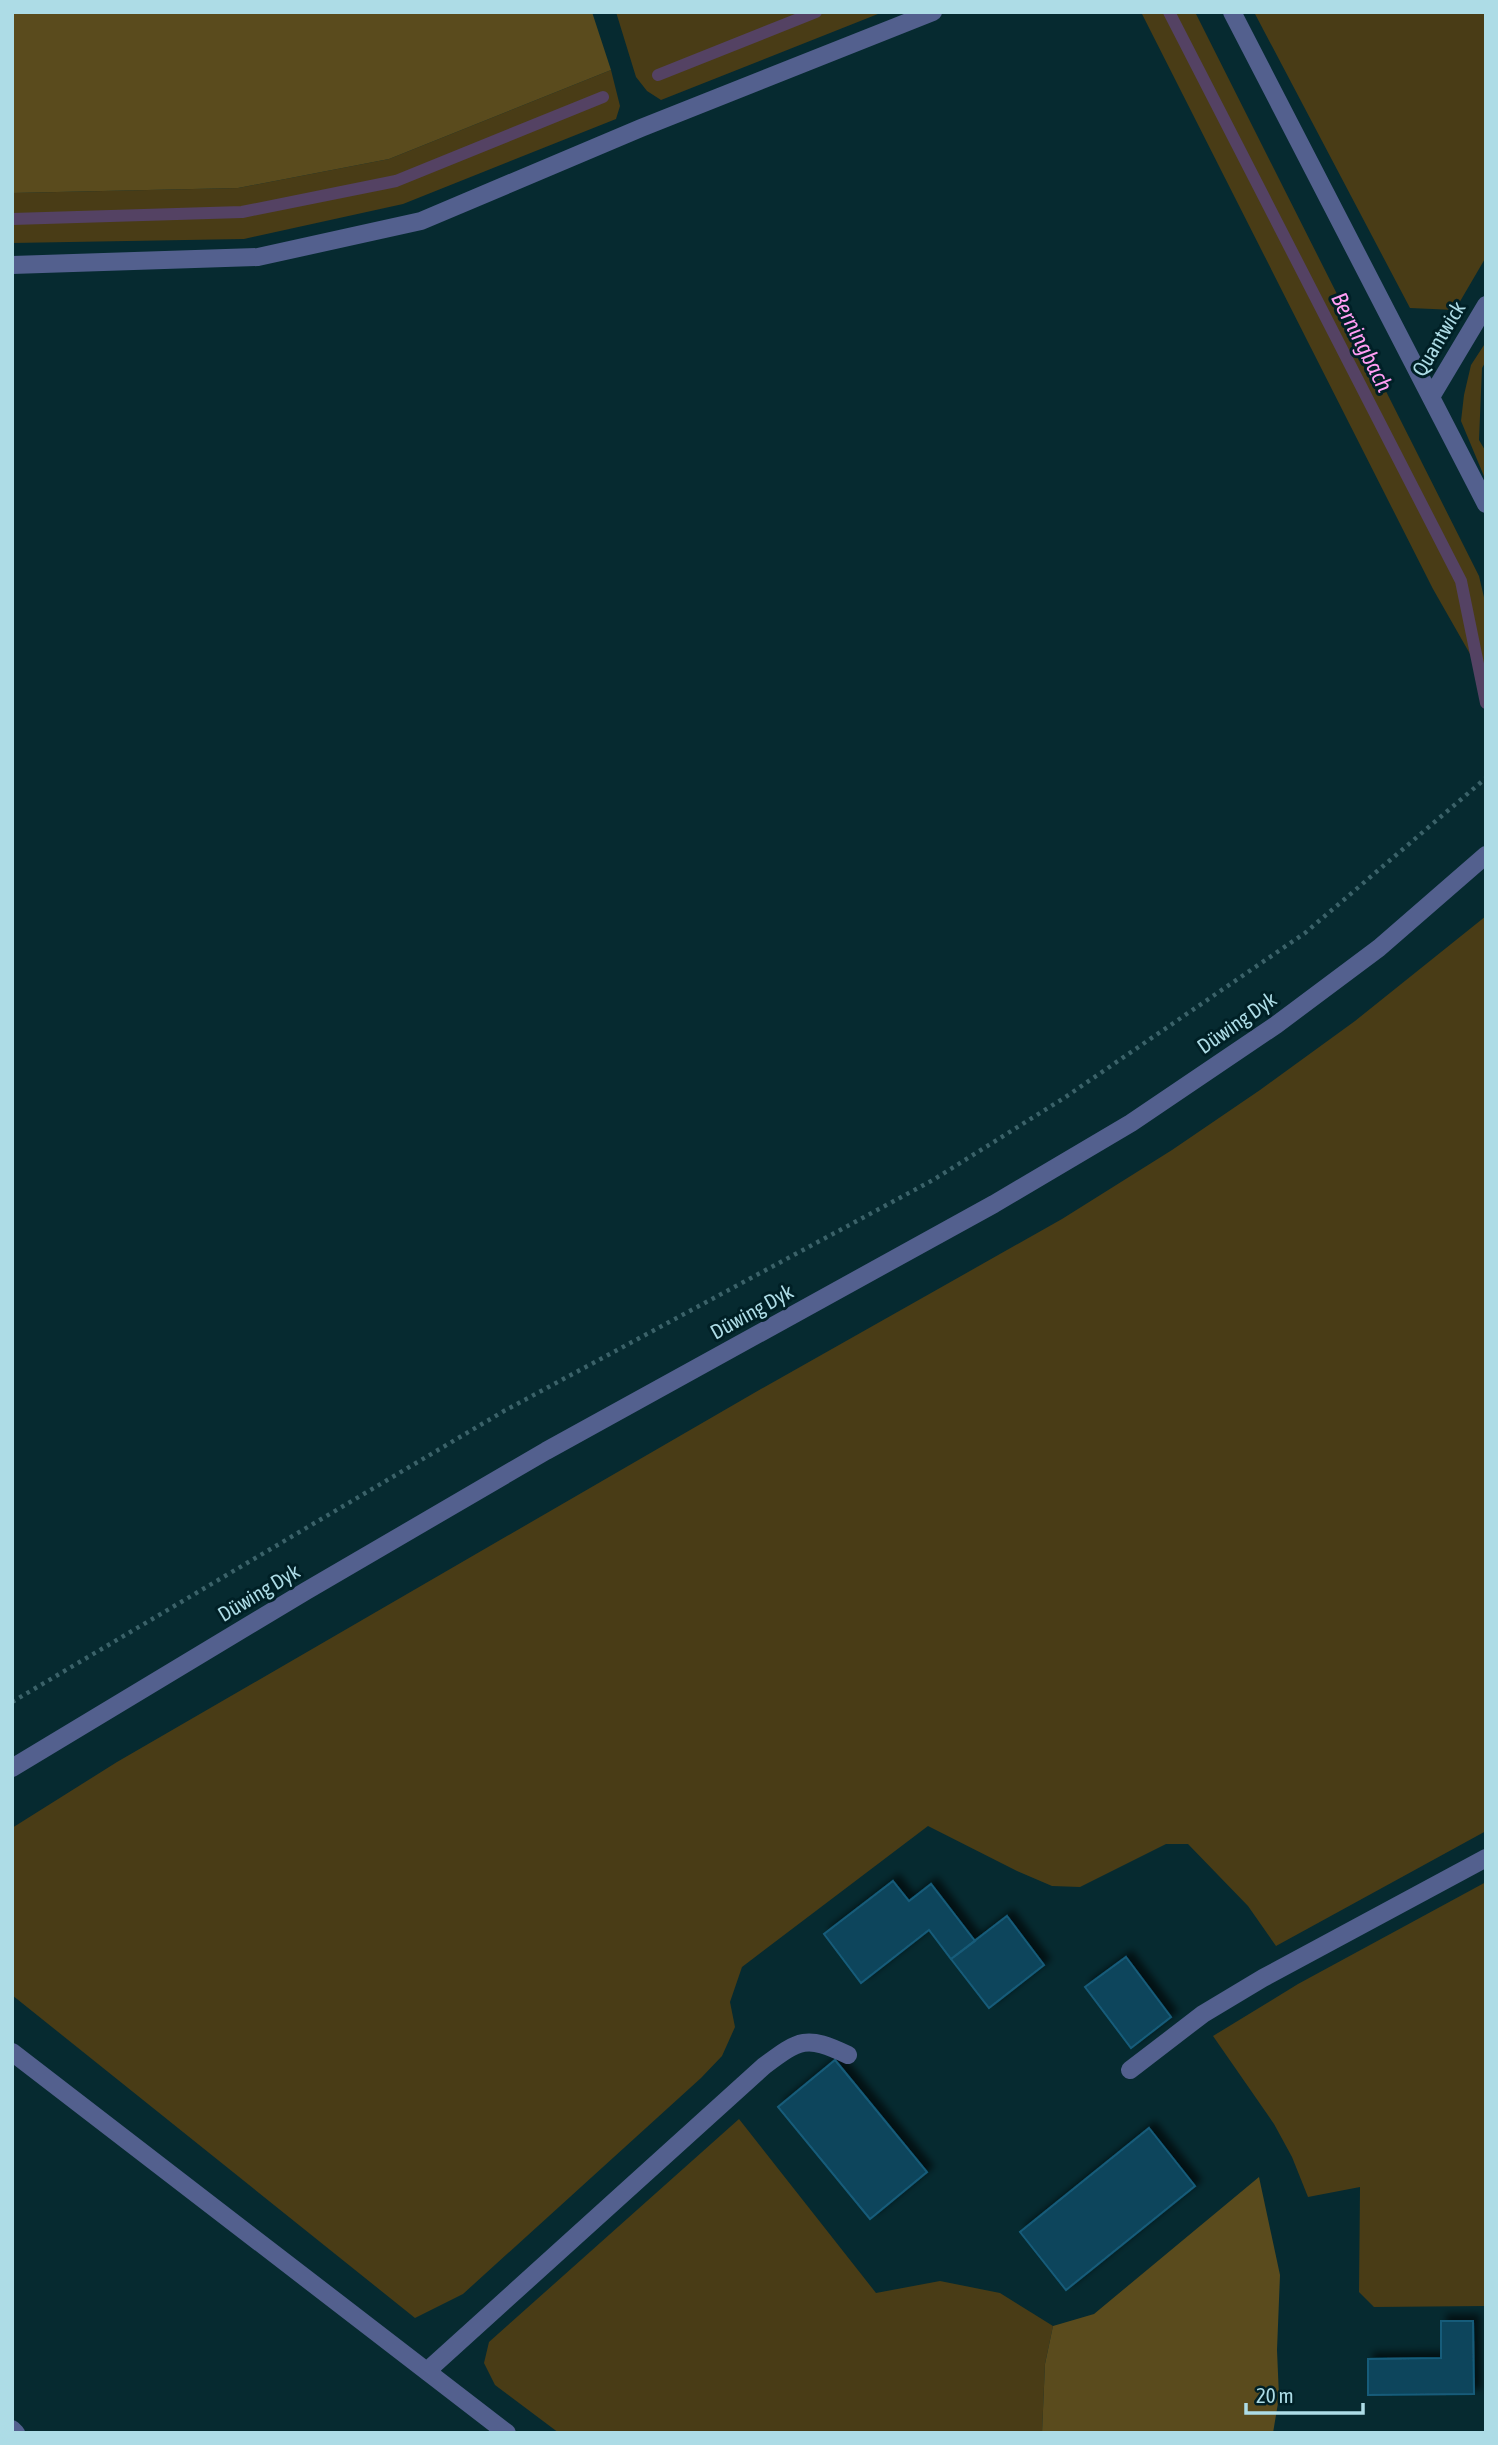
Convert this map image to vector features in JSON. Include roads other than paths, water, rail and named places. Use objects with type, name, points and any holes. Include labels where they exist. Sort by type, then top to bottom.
[{"type":"street","points":[[12,265],[258,257],[421,221],[641,128],[933,12]]},
{"type":"street","points":[[1232,12],[1486,504]]},
{"type":"street","name":"Quantwick","points":[[1431,397],[1486,305]]},
{"type":"street","name":"Düwing Dyk","points":[[12,1768],[545,1451],[983,1210],[1131,1123],[1276,1025],[1379,948],[1486,855]]},
{"type":"street","points":[[1130,2070],[1203,2014],[1263,1978],[1486,1858]]},
{"type":"street","points":[[427,2371],[783,2052],[805,2040],[825,2044],[848,2055]]},
{"type":"street","points":[[12,2052],[507,2433]]},
{"type":"street","points":[[12,2429],[16,2433]]},
{"type":"waterway","points":[[658,75],[816,12]]},
{"type":"waterway","name":"Berningbach","points":[[1169,12],[1461,581],[1486,703]]},
{"type":"waterway","points":[[12,219],[242,212],[396,181],[603,97]]}]
